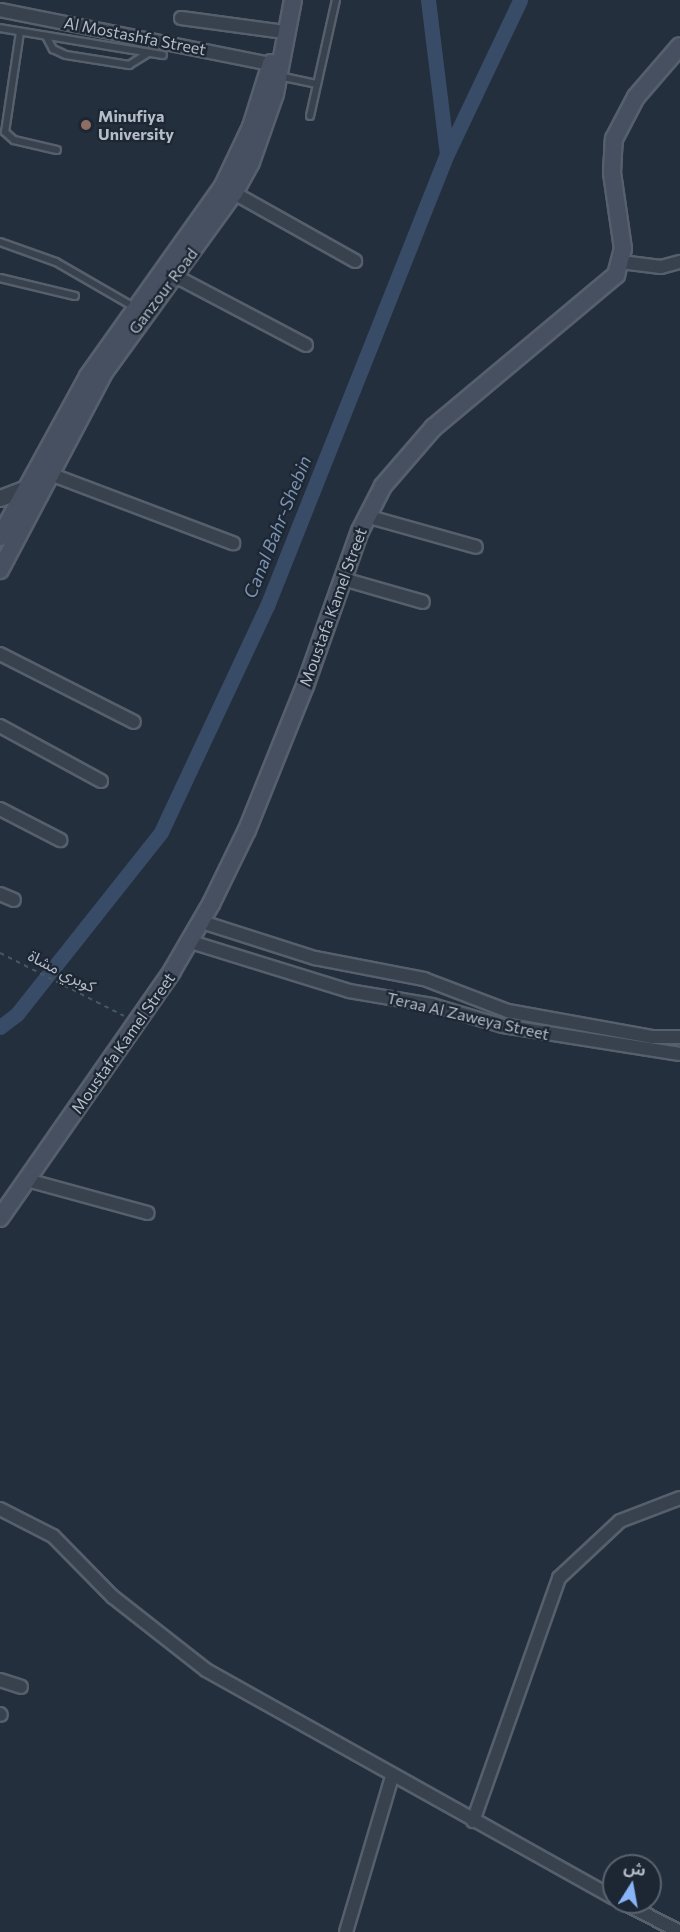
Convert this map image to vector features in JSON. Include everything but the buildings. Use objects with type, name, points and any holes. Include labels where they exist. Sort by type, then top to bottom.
[{"type":"main road","name":"Ganzour Road","points":[[2,528],[88,376],[223,186],[251,127],[274,70],[282,0]]},
{"type":"main road","name":"Ganzour Road","points":[[0,570],[105,371],[234,194],[262,137],[274,70],[293,0]]},
{"type":"main road","points":[[621,262],[612,173],[614,140],[636,97],[680,46]]},
{"type":"main road","name":"Moustafa Kamel Street","points":[[0,1218],[191,942],[202,922],[247,830],[366,516],[415,446],[608,285],[621,262]]},
{"type":"street","name":"Al Mostashfa Street","points":[[0,10],[274,70]]},
{"type":"street","points":[[181,18],[277,32]]},
{"type":"street","points":[[234,194],[355,261]]},
{"type":"street","points":[[621,262],[661,267],[680,262]]},
{"type":"street","points":[[175,276],[306,345]]},
{"type":"street","points":[[50,474],[233,543]]},
{"type":"street","points":[[0,498],[26,488]]},
{"type":"street","points":[[366,516],[476,547]]},
{"type":"street","points":[[343,579],[423,602]]},
{"type":"street","points":[[0,654],[135,722]]},
{"type":"street","points":[[0,726],[101,781]]},
{"type":"street","points":[[0,809],[60,840]]},
{"type":"street","points":[[0,894],[14,900]]},
{"type":"street","name":"Teraa Al Zaweya Street","points":[[202,922],[315,958],[424,979],[508,1011],[652,1037],[680,1037]]},
{"type":"street","name":"Teraa Al Zaweya Street","points":[[191,942],[349,991],[432,1005],[503,1026],[680,1054]]},
{"type":"street","points":[[27,1180],[148,1213]]},
{"type":"street","points":[[473,1821],[559,1578],[620,1521],[680,1498]]},
{"type":"street","points":[[0,1509],[53,1536],[113,1597],[206,1670],[392,1777],[602,1891]]},
{"type":"street","points":[[0,1680],[21,1687]]},
{"type":"street","points":[[346,1932],[392,1777]]},
{"type":"street","points":[[645,1914],[680,1932]]},
{"type":"lane","points":[[310,116],[336,0]]},
{"type":"lane","points":[[0,28],[164,55]]},
{"type":"lane","points":[[20,32],[5,132],[14,140],[57,150]]},
{"type":"lane","points":[[46,36],[53,49],[66,55],[129,65],[148,53]]},
{"type":"lane","points":[[274,70],[317,84]]},
{"type":"lane","points":[[0,242],[96,282],[135,308]]},
{"type":"lane","points":[[0,278],[75,296]]},
{"type":"path","name":"كوبري مشاة","points":[[0,953],[113,1011]]},
{"type":"waterway","points":[[428,0],[447,154]]},
{"type":"waterway","name":"Canal Bahr-Shebin","points":[[0,1027],[17,1014],[161,832],[267,606],[447,154],[520,0]]},
{"type":"place","name":"Minufiya University","points":[[86,125]]}]
